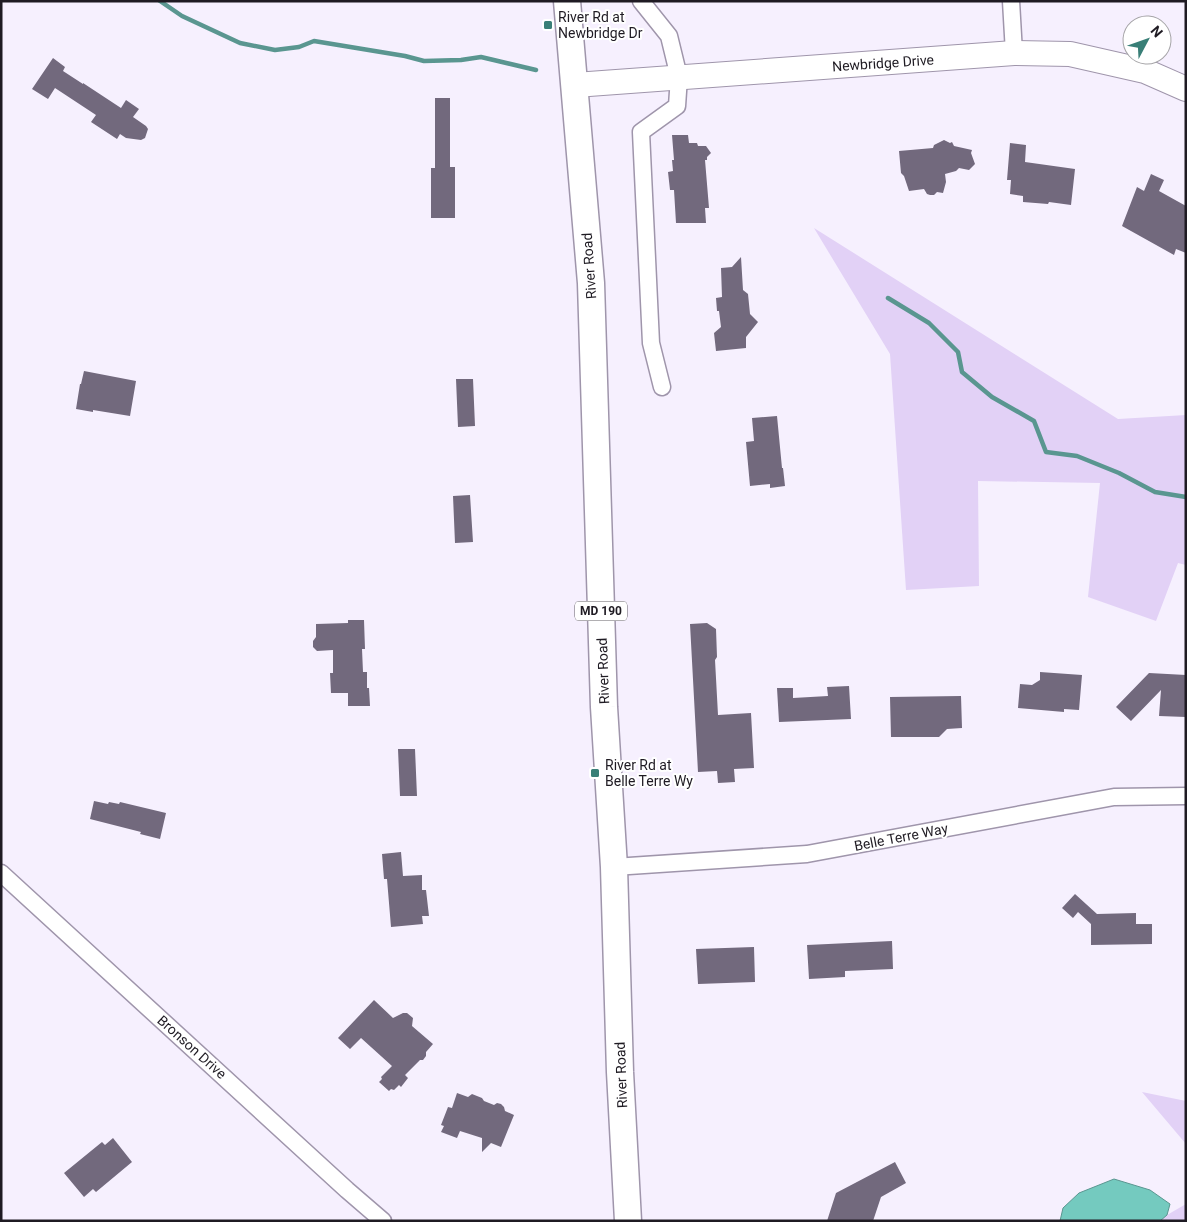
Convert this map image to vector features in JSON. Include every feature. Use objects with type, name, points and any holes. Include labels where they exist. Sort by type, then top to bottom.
[{"type":"main road","name":"River Road","points":[[567,1],[591,282],[604,707],[614,867],[620,1072],[628,1221]]},
{"type":"street","points":[[641,1],[669,36],[679,77],[677,106],[640,132],[651,343],[662,387]]},
{"type":"street","points":[[1011,1],[1014,53]]},
{"type":"street","name":"Newbridge Drive","points":[[575,85],[1014,53],[1070,54],[1146,71],[1186,89]]},
{"type":"street","name":"Belle Terre Way","points":[[614,867],[807,854],[1114,797],[1186,796]]},
{"type":"street","name":"Bronson Drive","points":[[1,873],[383,1221]]},
{"type":"shaded area","points":[[814,228],[1118,419],[1186,415],[1186,565],[1178,563],[1156,621],[1088,597],[1100,483],[978,481],[979,586],[906,590],[890,354]]},
{"type":"shaded area","points":[[1142,1092],[1186,1101],[1186,1144]]},
{"type":"shaded area","points":[[1114,1179],[1150,1190],[1170,1204],[1167,1215],[1160,1221],[1060,1221],[1063,1208],[1079,1193]]},
{"type":"shaded area","points":[[1186,1204],[1186,1221],[1160,1221],[1167,1215]]},
{"type":"building","points":[[53,58],[65,67],[63,71],[121,108],[126,100],[139,109],[133,117],[148,129],[145,138],[141,140],[126,138],[120,134],[117,139],[91,122],[96,115],[55,88],[48,99],[32,89]]},
{"type":"building","points":[[435,98],[450,98],[450,167],[455,167],[455,218],[431,218],[431,168],[435,168]]},
{"type":"building","points":[[672,135],[688,135],[689,143],[706,146],[711,153],[707,160],[705,160],[709,208],[705,208],[706,223],[676,223],[674,190],[670,190],[668,172],[673,171]]},
{"type":"building","points":[[944,140],[952,142],[954,146],[972,150],[971,153],[975,164],[969,170],[959,168],[956,171],[945,174],[946,182],[943,193],[937,192],[934,195],[930,195],[924,189],[909,191],[904,176],[901,173],[899,151],[933,148],[934,145]]},
{"type":"building","points":[[1010,143],[1026,145],[1025,162],[1075,169],[1071,205],[1049,202],[1048,204],[1023,202],[1023,196],[1010,194],[1011,180],[1007,180]]},
{"type":"building","points":[[1151,174],[1164,180],[1159,191],[1186,206],[1186,253],[1176,249],[1174,255],[1122,226],[1137,187],[1144,191]]},
{"type":"building","points":[[741,257],[743,290],[748,294],[750,314],[758,322],[746,337],[746,348],[716,351],[714,333],[721,327],[716,298],[722,297],[721,268],[732,267]]},
{"type":"building","points":[[84,371],[136,381],[130,416],[76,409]]},
{"type":"building","points":[[456,379],[473,379],[475,426],[458,427]]},
{"type":"building","points":[[777,416],[785,486],[770,488],[770,484],[750,486],[746,442],[754,441],[752,418]]},
{"type":"building","points":[[470,495],[473,542],[455,543],[453,496]]},
{"type":"building","points":[[348,620],[364,620],[365,649],[362,649],[363,672],[367,672],[370,706],[348,706],[348,693],[331,693],[330,673],[333,673],[333,650],[317,651],[313,647],[313,641],[316,637],[316,624],[348,623]]},
{"type":"building","points":[[707,623],[716,629],[717,657],[715,660],[718,715],[751,713],[754,768],[734,769],[735,782],[718,783],[717,771],[698,772],[690,624]]},
{"type":"building","points":[[1040,672],[1082,675],[1079,710],[1064,709],[1064,712],[1018,708],[1020,684],[1032,685],[1040,680]]},
{"type":"building","points":[[1149,673],[1186,675],[1186,717],[1159,716],[1161,690],[1131,721],[1116,707]]},
{"type":"building","points":[[849,686],[851,719],[779,722],[777,688],[793,688],[793,698],[828,696],[827,687]]},
{"type":"building","points":[[961,696],[962,728],[947,729],[939,737],[891,737],[890,697]]},
{"type":"building","points":[[398,749],[415,749],[417,796],[400,796]]},
{"type":"building","points":[[94,801],[108,804],[109,802],[119,804],[120,802],[166,813],[160,839],[140,834],[141,832],[90,819]]},
{"type":"building","points":[[401,852],[403,876],[422,875],[422,890],[426,890],[429,916],[422,916],[423,924],[391,927],[387,879],[384,879],[382,854]]},
{"type":"building","points":[[1075,894],[1097,914],[1136,913],[1136,924],[1152,924],[1152,944],[1091,945],[1091,924],[1078,912],[1073,918],[1062,908]]},
{"type":"building","points":[[892,941],[893,969],[845,971],[845,977],[809,979],[807,945]]},
{"type":"building","points":[[754,947],[755,982],[698,984],[696,949]]},
{"type":"building","points":[[374,1000],[393,1018],[407,1013],[413,1018],[412,1026],[433,1044],[426,1052],[423,1060],[420,1060],[405,1075],[408,1078],[401,1087],[399,1085],[394,1090],[391,1089],[389,1091],[379,1082],[382,1079],[381,1077],[392,1066],[361,1038],[350,1049],[338,1038]]},
{"type":"building","points":[[457,1093],[468,1097],[472,1094],[494,1105],[497,1103],[501,1104],[505,1111],[514,1115],[501,1147],[491,1143],[482,1152],[482,1138],[460,1131],[457,1138],[441,1132],[444,1126],[441,1125],[448,1107],[452,1108]]},
{"type":"building","points":[[113,1138],[132,1162],[96,1192],[93,1189],[84,1197],[64,1173],[102,1142],[105,1145]]},
{"type":"building","points":[[895,1162],[906,1183],[881,1197],[873,1221],[827,1221],[836,1193]]},
{"type":"waterway","points":[[160,1],[182,16],[240,43],[275,50],[299,47],[314,41],[405,56],[424,61],[461,60],[481,57],[536,70]]},
{"type":"waterway","points":[[888,298],[929,323],[958,352],[962,372],[992,397],[1034,421],[1046,452],[1077,456],[1119,473],[1155,492],[1186,497]]},
{"type":"place","name":"River Rd at Newbridge Dr","points":[[548,25]]},
{"type":"place","name":"River Rd at Belle Terre Wy","points":[[595,773]]}]
